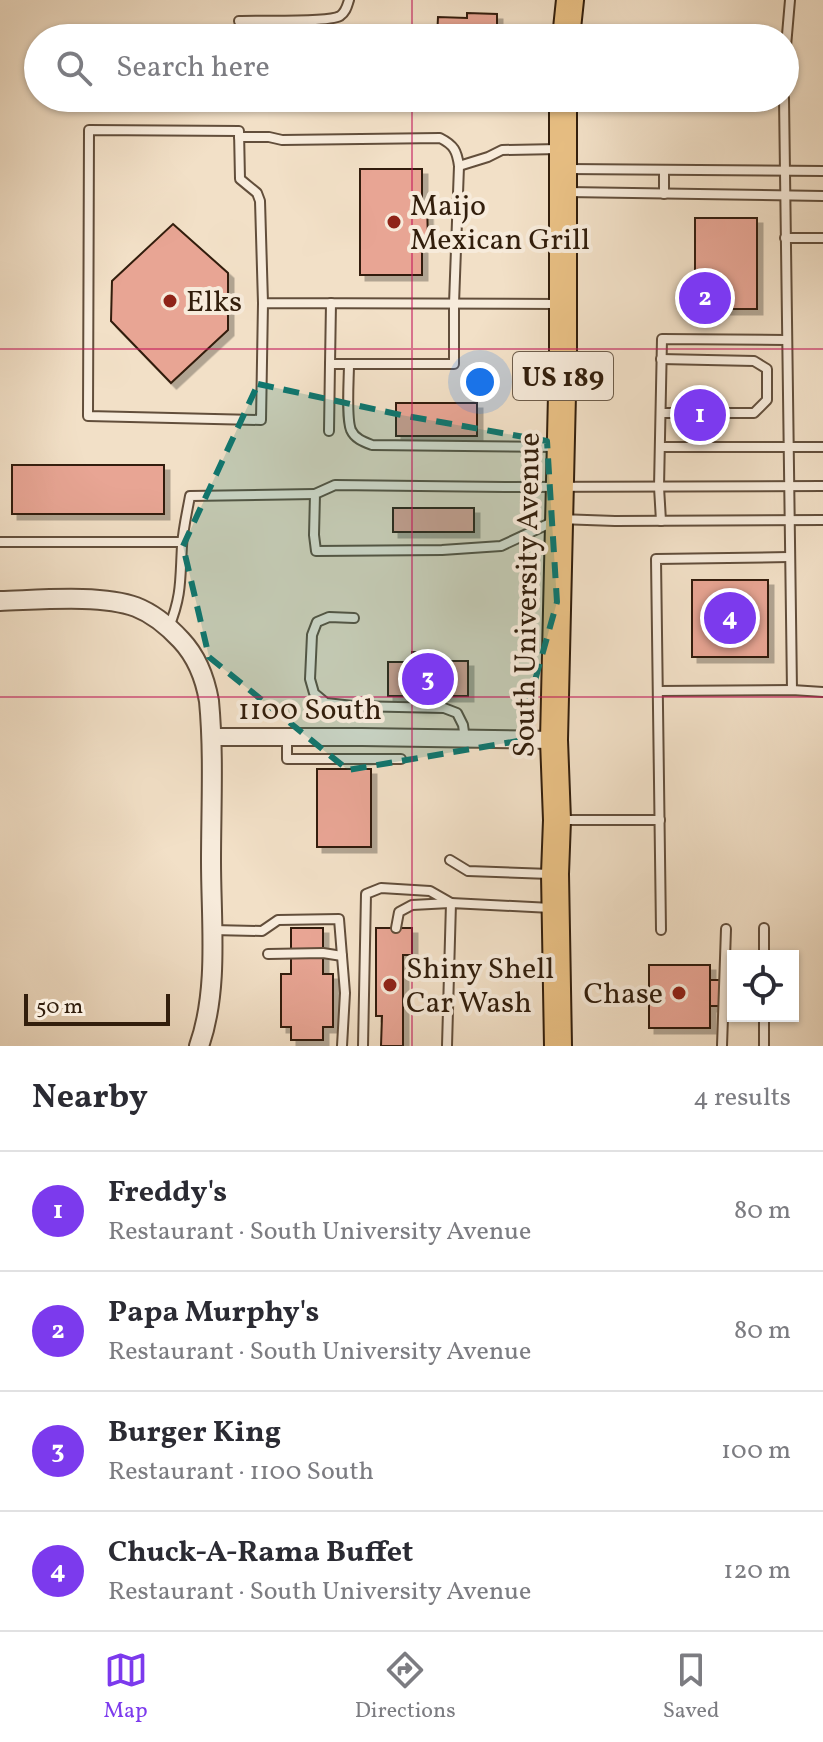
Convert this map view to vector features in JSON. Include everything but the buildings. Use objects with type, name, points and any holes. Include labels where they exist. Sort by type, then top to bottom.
[{"type":"highway","points":[[567,24],[570,0]]},
{"type":"highway","name":"South University Avenue","points":[[558,1046],[554,740],[563,305],[563,112]]},
{"type":"street","points":[[0,601],[87,599],[136,607],[169,627],[198,663],[209,701],[211,737],[210,1000],[199,1046]]},
{"type":"street","name":"1100 South","points":[[211,737],[554,740]]},
{"type":"lane","points":[[239,21],[326,20],[340,16],[347,9],[349,0]]},
{"type":"lane","points":[[788,24],[790,0]]},
{"type":"lane","points":[[784,112],[792,690]]},
{"type":"lane","points":[[89,130],[239,131],[240,179],[257,193],[260,201],[263,303],[261,420],[88,416],[89,130]]},
{"type":"lane","points":[[239,137],[282,140],[440,138],[451,143],[457,153],[454,364],[330,364]]},
{"type":"lane","points":[[459,166],[502,150],[562,170],[664,194],[823,196]]},
{"type":"lane","points":[[562,170],[823,171]]},
{"type":"lane","points":[[664,171],[664,194]]},
{"type":"lane","points":[[785,238],[823,238]]},
{"type":"lane","points":[[263,303],[563,305]]},
{"type":"lane","points":[[329,431],[331,303]]},
{"type":"lane","points":[[661,521],[662,339],[786,340]]},
{"type":"lane","points":[[661,359],[754,361],[767,369],[767,400],[754,413],[661,413]]},
{"type":"lane","points":[[349,364],[351,430],[359,439],[372,445],[561,447]]},
{"type":"lane","points":[[660,447],[823,447]]},
{"type":"lane","points":[[169,627],[180,591],[182,542],[190,496],[315,494],[335,485],[823,486]]},
{"type":"lane","points":[[315,494],[316,551],[442,550],[501,546],[559,519],[823,520]]},
{"type":"lane","points":[[0,542],[182,542]]},
{"type":"lane","points":[[661,930],[656,559],[789,557]]},
{"type":"lane","points":[[354,618],[329,617],[317,622],[312,635],[310,679],[314,693],[326,703],[444,708],[457,713],[465,739]]},
{"type":"lane","points":[[659,691],[823,692]]},
{"type":"lane","points":[[287,736],[287,759],[401,759]]},
{"type":"lane","points":[[557,820],[660,820]]},
{"type":"lane","points":[[450,860],[468,871],[555,874]]},
{"type":"lane","points":[[363,1046],[366,894],[381,888],[430,891],[451,903]]},
{"type":"lane","points":[[396,928],[399,912],[412,905],[451,903],[556,909]]},
{"type":"lane","points":[[447,1046],[451,903]]},
{"type":"lane","points":[[211,930],[262,931],[278,920],[339,919],[345,993],[342,1046]]},
{"type":"lane","points":[[764,928],[764,950]]},
{"type":"lane","points":[[722,1046],[726,929]]},
{"type":"lane","points":[[268,954],[323,953],[342,956]]},
{"type":"lane","points":[[764,1022],[764,1046]]},
{"type":"highlighted area","points":[[258,384],[401,415],[547,441],[557,602],[518,741],[348,770],[209,657],[183,546]]},
{"type":"place","name":"Maijo Mexican Grill","points":[[394,222]]},
{"type":"place","name":"Papa Murphy's","points":[[705,298]]},
{"type":"place","name":"Elks","points":[[170,301]]},
{"type":"place","name":"Freddy's","points":[[700,415]]},
{"type":"place","name":"Chuck-A-Rama Buffet","points":[[730,618]]},
{"type":"place","name":"Burger King","points":[[428,679]]},
{"type":"place","name":"Shiny Shell Car Wash","points":[[390,985]]},
{"type":"place","name":"Chase","points":[[679,993]]}]
